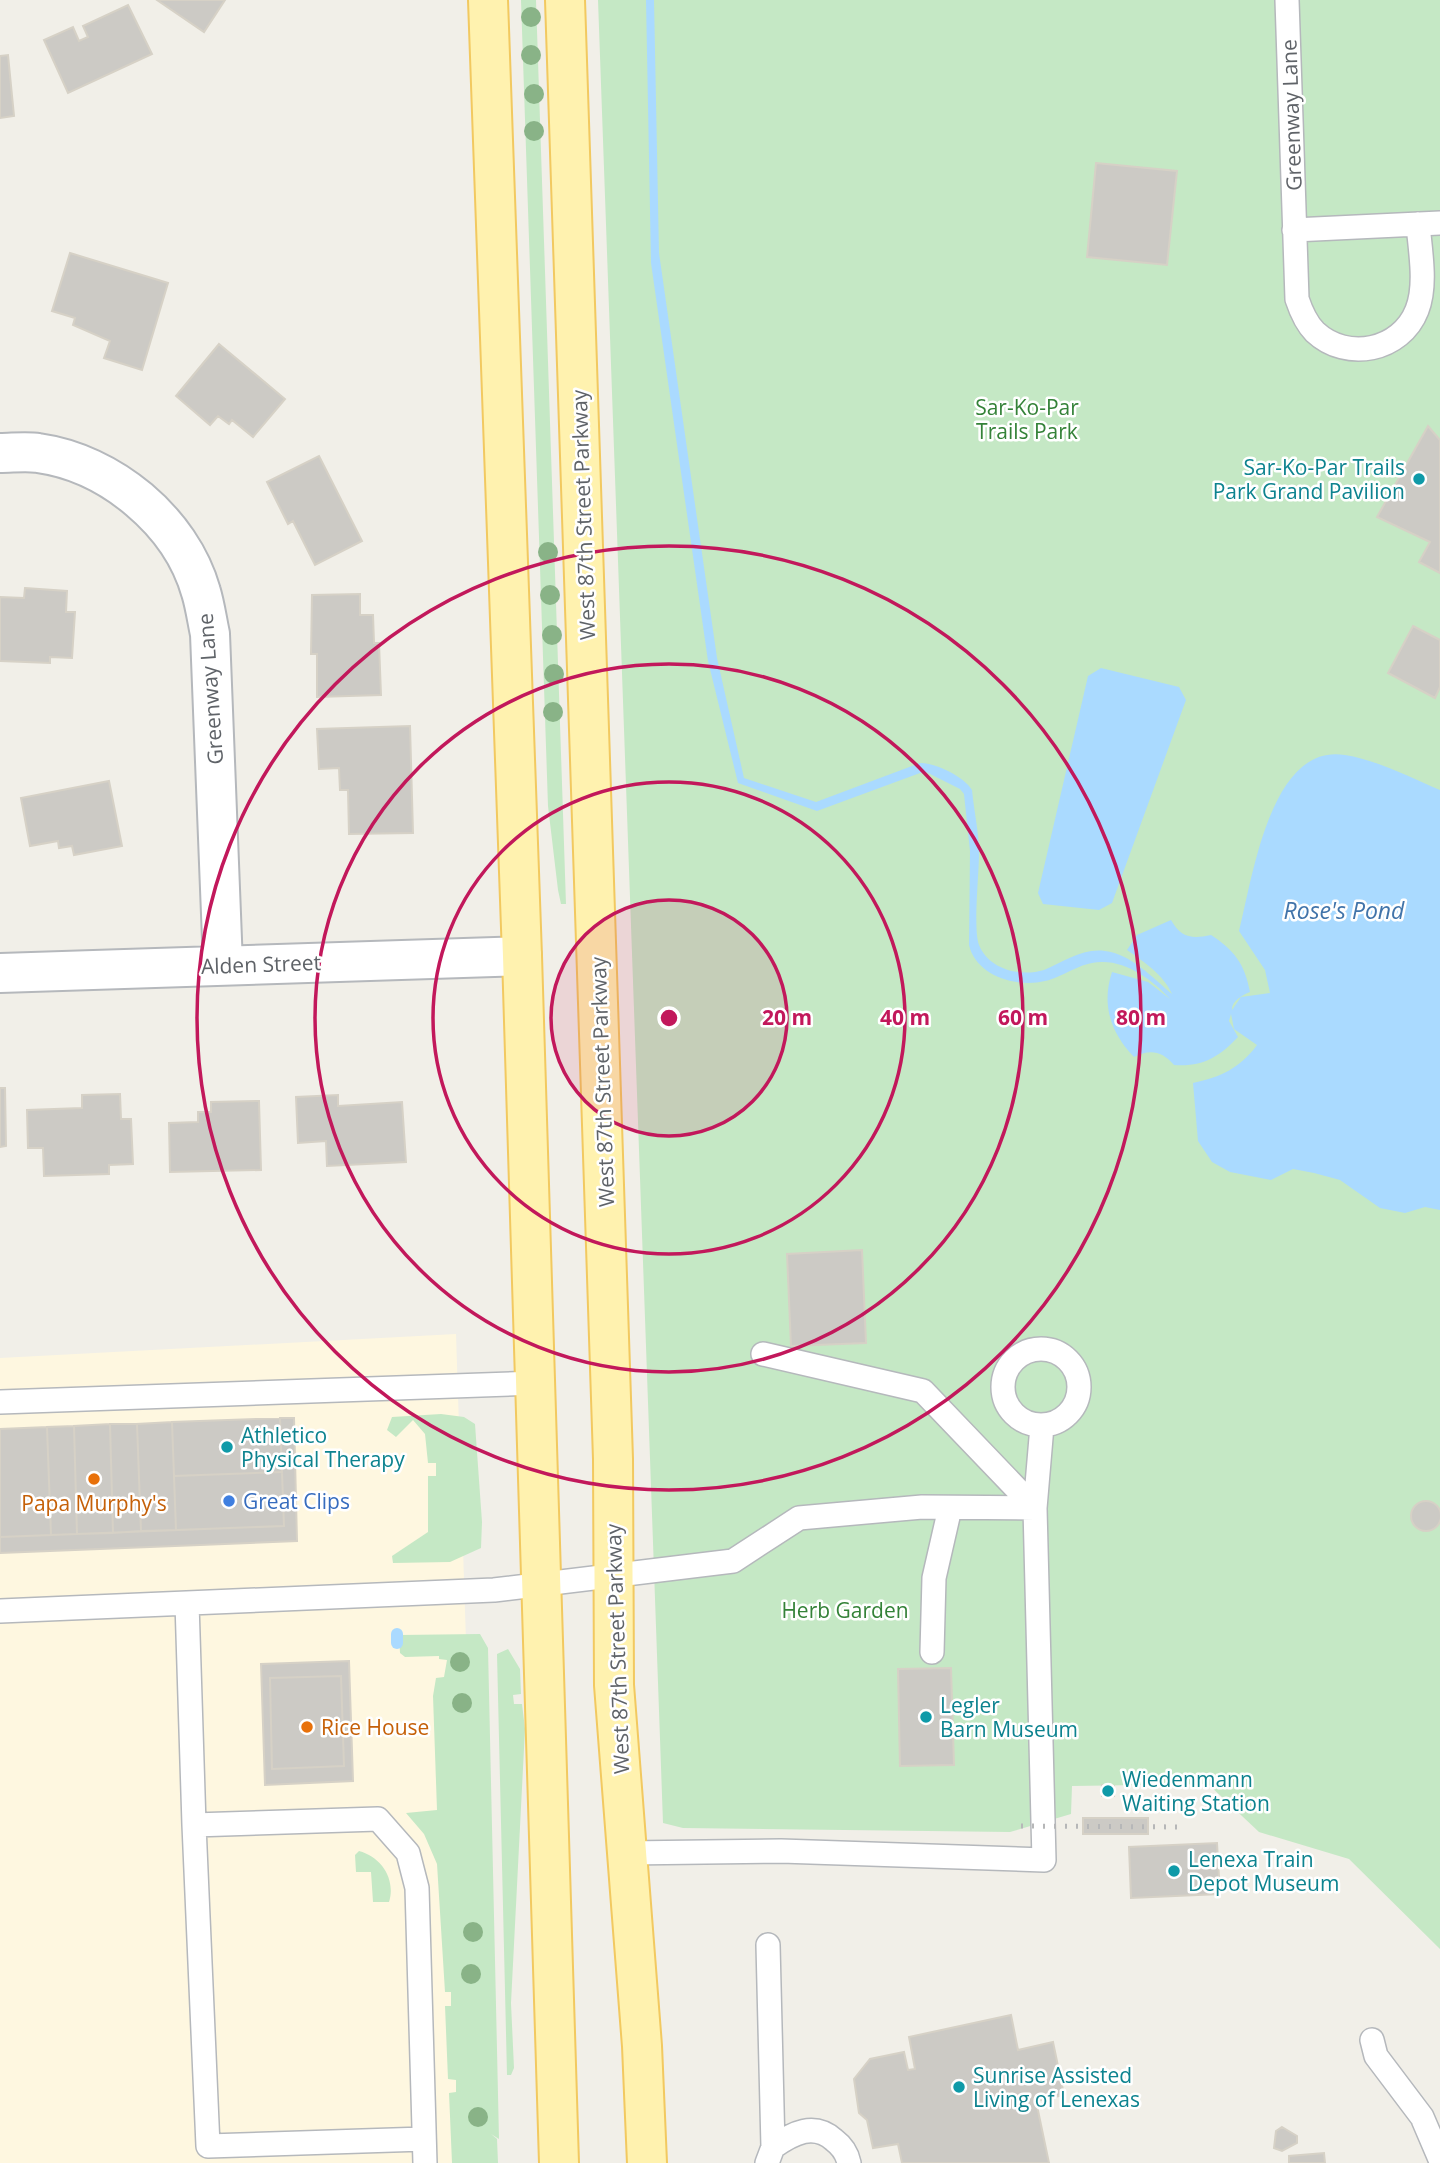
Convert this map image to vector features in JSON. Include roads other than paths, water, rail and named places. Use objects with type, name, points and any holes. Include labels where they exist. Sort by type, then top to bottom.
[{"type":"main road","points":[[488,0],[522,956],[559,2163]]},
{"type":"main road","name":"West 87th Street Parkway","points":[[565,0],[612,1417],[614,1685],[642,2046],[647,2163]]},
{"type":"street","name":"Greenway Lane","points":[[0,453],[38,453],[91,468],[138,497],[176,538],[201,590],[210,634],[223,965]]},
{"type":"street","name":"Alden Street","points":[[0,973],[522,956]]},
{"type":"lane","name":"Greenway Lane","points":[[1287,0],[1297,299],[1314,331],[1328,342],[1345,348],[1381,346],[1396,337],[1409,324],[1417,310],[1429,223]]},
{"type":"lane","points":[[1294,230],[1429,223]]},
{"type":"lane","points":[[763,1354],[923,1391],[1035,1508]]},
{"type":"lane","points":[[0,1402],[535,1383]]},
{"type":"lane","points":[[626,1853],[781,1851],[1044,1860],[1035,1508],[1042,1426]]},
{"type":"lane","points":[[0,1611],[494,1590],[542,1582],[733,1561],[799,1518],[922,1507],[1035,1508]]},
{"type":"lane","points":[[932,1652],[934,1578],[950,1508]]},
{"type":"lane","points":[[187,1603],[208,2147],[424,2139]]},
{"type":"lane","points":[[194,1825],[378,1819],[408,1853],[417,1888],[425,2163]]},
{"type":"lane","points":[[768,1945],[770,2155]]},
{"type":"lane","points":[[1371,2040],[1376,2056],[1422,2117],[1440,2159]]},
{"type":"lane","points":[[770,2155],[804,2130],[819,2130],[842,2146],[849,2163]]},
{"type":"water","name":"Rose's Pond","points":[[646,0],[654,0],[659,253],[717,658],[744,778],[816,802],[920,763],[949,771],[963,780],[972,790],[979,846],[977,937],[984,954],[998,966],[1016,972],[1035,972],[1081,954],[1105,951],[1133,962],[1172,994],[1158,974],[1127,950],[1137,935],[1171,920],[1183,934],[1198,937],[1211,935],[1226,946],[1245,973],[1250,992],[1241,997],[1270,993],[1265,970],[1239,931],[1258,850],[1269,819],[1282,792],[1299,770],[1319,757],[1345,755],[1381,765],[1440,790],[1440,1210],[1425,1207],[1405,1213],[1380,1208],[1340,1180],[1293,1169],[1271,1180],[1230,1172],[1212,1162],[1198,1141],[1193,1083],[1229,1070],[1244,1060],[1257,1045],[1234,1029],[1231,1014],[1229,1021],[1238,1037],[1231,1044],[1202,1062],[1174,1065],[1156,1053],[1134,1057],[1114,1028],[1108,1007],[1112,972],[1148,982],[1170,999],[1148,979],[1130,969],[1111,963],[1093,963],[1052,979],[1022,983],[999,977],[980,965],[969,945],[970,851],[964,794],[960,789],[926,772],[817,811],[738,783],[708,661],[651,263]]},
{"type":"water","points":[[1101,668],[1179,687],[1186,700],[1112,903],[1099,910],[1043,904],[1038,893],[1088,676]]},
{"type":"waterway","points":[[397,1634],[397,1643]]},
{"type":"railway","points":[[1021,1826],[1185,1827]]},
{"type":"place","name":"Sar-Ko-Par Trails Park Grand Pavilion","points":[[1419,479]]},
{"type":"place","name":"Athletico Physical Therapy","points":[[227,1447]]},
{"type":"place","name":"Papa Murphy's","points":[[94,1479]]},
{"type":"place","name":"Great Clips","points":[[229,1501]]},
{"type":"place","name":"Legler Barn Museum","points":[[926,1717]]},
{"type":"place","name":"Rice House","points":[[307,1727]]},
{"type":"place","name":"Wiedenmann Waiting Station","points":[[1108,1791]]},
{"type":"place","name":"Lenexa Train Depot Museum","points":[[1174,1871]]},
{"type":"place","name":"Sunrise Assisted Living of Lenexas","points":[[959,2087]]},
{"type":"park label","name":"Sar-Ko-Par Trails Park","points":[[1027,419]]},
{"type":"park label","name":"Herb Garden","points":[[845,1610]]}]
